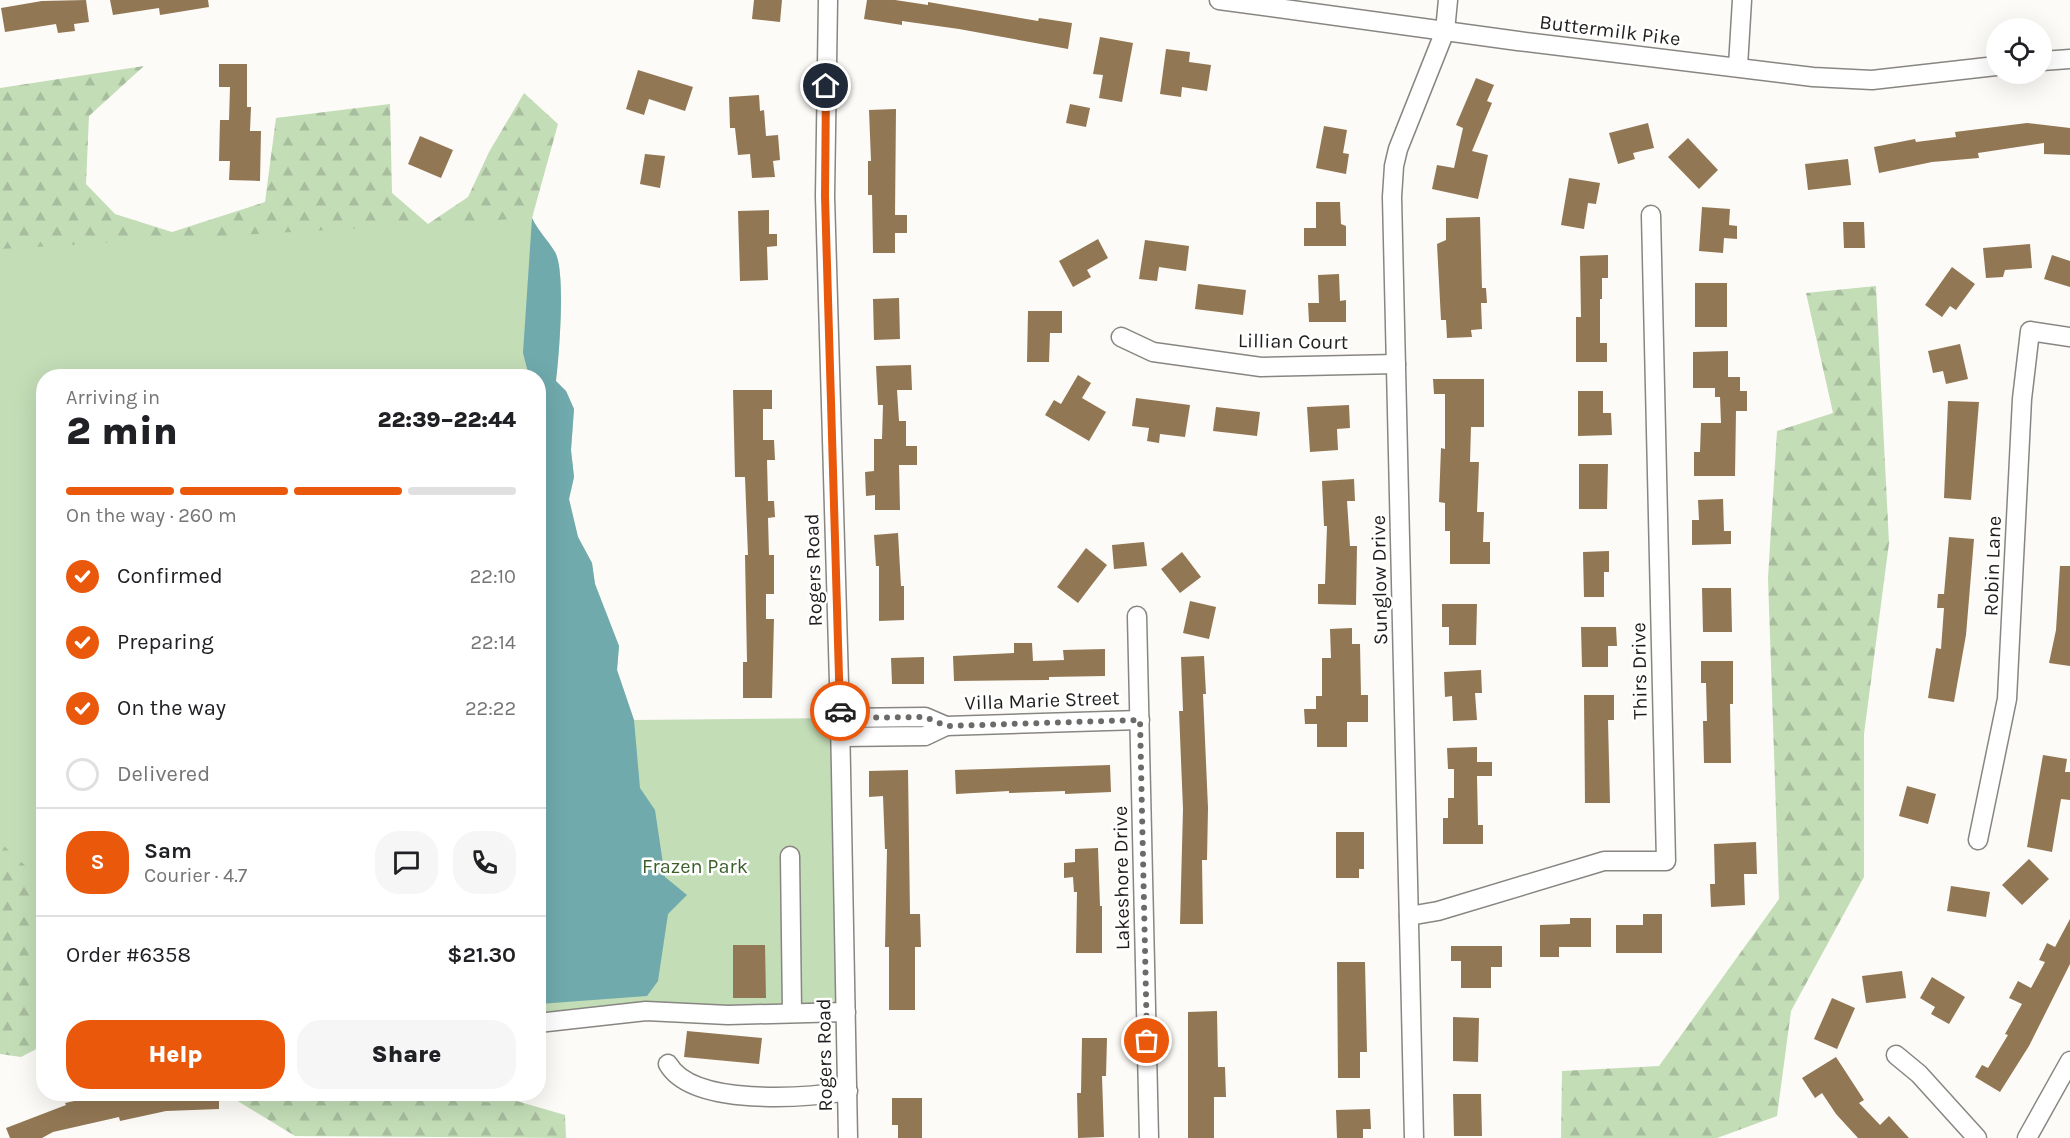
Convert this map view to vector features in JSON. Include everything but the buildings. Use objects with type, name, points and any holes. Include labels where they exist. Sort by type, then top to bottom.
[{"type":"street","name":"Rogers Road","points":[[828,0],[825,196],[840,718],[848,1138]]},
{"type":"street","name":"Buttermilk Pike","points":[[1219,0],[1813,77],[1872,80],[1986,67]]},
{"type":"street","name":"Sunglow Drive","points":[[1414,1138],[1396,364],[1394,166],[1445,31],[1448,0]]},
{"type":"street","points":[[1738,66],[1742,0]]},
{"type":"street","points":[[2052,60],[2070,59]]},
{"type":"street","name":"Thirs Drive","points":[[1409,916],[1437,910],[1604,861],[1666,861],[1651,215]]},
{"type":"street","name":"Robin Lane","points":[[1978,840],[2007,699],[2022,399],[2030,332],[2070,337]]},
{"type":"street","name":"Lillian Court","points":[[1121,337],[1152,352],[1261,367],[1396,364]]},
{"type":"street","name":"Lakeshore Drive","points":[[1137,616],[1149,1138]]},
{"type":"street","name":"Villa Marie Street","points":[[840,718],[925,717],[946,726]]},
{"type":"street","name":"Villa Marie Street","points":[[840,737],[925,736],[946,726],[1140,720]]},
{"type":"street","points":[[790,856],[792,1012]]},
{"type":"street","points":[[546,1022],[646,1011],[728,1015],[846,1012]]},
{"type":"street","points":[[1896,1055],[1919,1074],[1977,1138]]},
{"type":"street","points":[[2027,1138],[2070,1061]]},
{"type":"street","points":[[668,1064],[682,1081],[755,1097],[792,1098],[848,1091]]},
{"type":"green space","points":[[144,66],[89,116],[86,184],[115,214],[172,232],[265,202],[276,118],[390,104],[392,193],[428,224],[468,197],[489,152],[524,93],[558,124],[532,218],[0,301],[0,88]]},
{"type":"green space","name":"Frazen Park","points":[[532,218],[555,252],[560,277],[561,315],[556,381],[566,391],[574,409],[571,450],[574,477],[569,499],[578,537],[592,563],[595,584],[619,646],[617,670],[634,720],[840,718],[846,1012],[546,1023],[546,369],[36,369],[36,876],[5,847],[0,837],[0,249]]},
{"type":"green space","points":[[1876,286],[1889,543],[1864,734],[1864,877],[1791,1011],[1777,1116],[1717,1138],[1561,1138],[1562,1071],[1659,1066],[1779,899],[1768,578],[1777,431],[1833,413],[1806,293]]},
{"type":"green space","points":[[0,506],[36,517],[36,1049],[21,1057],[0,1054]]},
{"type":"green space","points":[[238,1101],[516,1101],[565,1115],[566,1138],[295,1136]]},
{"type":"water","points":[[532,218],[555,252],[560,277],[561,315],[556,381],[566,391],[574,409],[571,450],[574,477],[569,499],[578,537],[592,563],[595,584],[619,646],[617,670],[634,720],[640,788],[655,810],[665,877],[687,895],[668,914],[658,981],[647,996],[546,1003],[546,369],[527,369],[523,353]]},
{"type":"way so far","points":[[840,711],[840,718],[925,717],[946,726],[1140,720],[1147,1041]]},
{"type":"route","points":[[826,86],[825,196],[840,711]]}]
